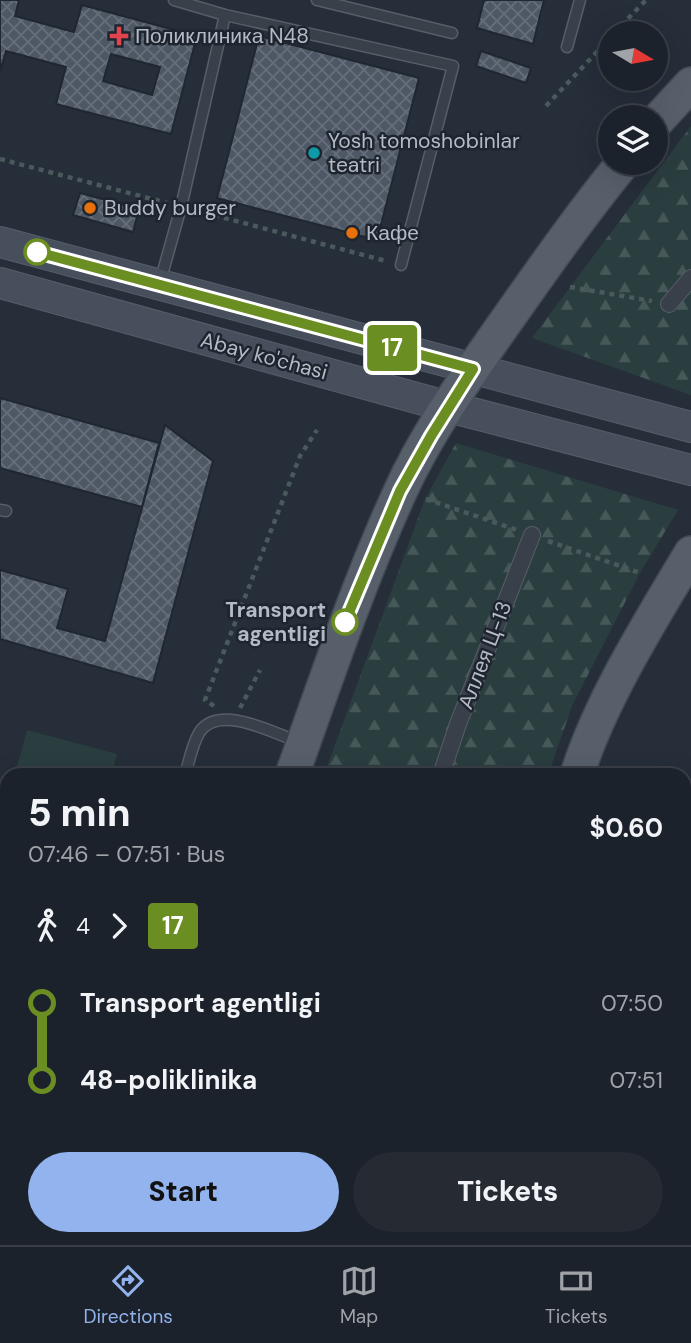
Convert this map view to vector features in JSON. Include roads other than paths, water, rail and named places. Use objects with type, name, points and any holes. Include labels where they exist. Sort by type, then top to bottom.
[{"type":"main road","points":[[668,109],[691,84]]},
{"type":"main road","points":[[294,768],[345,622],[400,491],[473,369],[535,280],[614,175]]},
{"type":"main road","name":"Abay ko'chasi","points":[[0,242],[691,427]]},
{"type":"main road","name":"Abay ko'chasi","points":[[0,283],[449,407],[691,470]]},
{"type":"main road","points":[[580,768],[599,719],[691,553]]},
{"type":"street","points":[[669,304],[691,278]]},
{"type":"street","name":"Аллея Ц-13","points":[[443,768],[531,535]]},
{"type":"lane","points":[[174,0],[226,15],[453,66],[401,265]]},
{"type":"lane","points":[[317,0],[452,33]]},
{"type":"lane","points":[[567,47],[580,0]]},
{"type":"lane","points":[[159,285],[181,207],[226,15]]},
{"type":"lane","points":[[187,768],[200,732],[214,721],[234,719],[303,744]]},
{"type":"place","name":"Поликлиника N48","points":[[119,36]]},
{"type":"place","name":"Yosh tomoshobinlar teatri","points":[[314,153]]},
{"type":"place","name":"Buddy burger","points":[[90,208]]},
{"type":"place","name":"Кафе","points":[[352,233]]},
{"type":"place","name":"Transport agentligi","points":[[345,622]]}]
